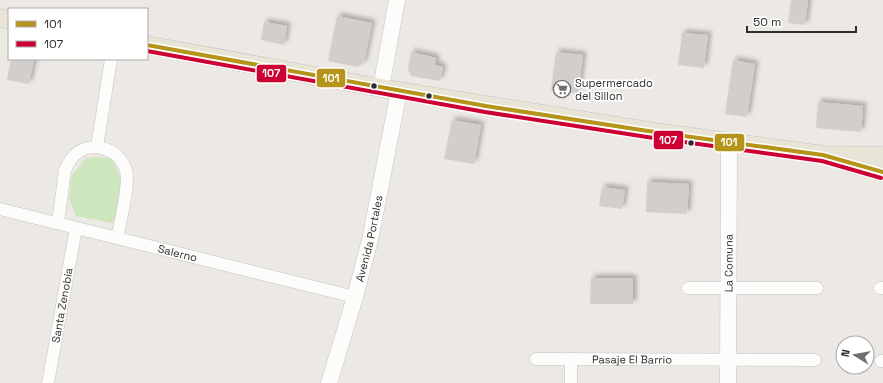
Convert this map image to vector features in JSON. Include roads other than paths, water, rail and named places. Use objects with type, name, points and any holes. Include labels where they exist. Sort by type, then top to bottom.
[{"type":"main road","points":[[381,88],[397,0]]},
{"type":"main road","points":[[148,45],[381,88],[567,119],[729,143],[823,155],[883,156]]},
{"type":"main road","name":"Avenida Portales","points":[[329,383],[355,297],[370,240],[399,91]]},
{"type":"main road","name":"La Comuna","points":[[728,383],[729,143]]},
{"type":"main road","points":[[823,155],[883,172]]},
{"type":"street","points":[[97,147],[111,60]]},
{"type":"street","points":[[58,223],[65,170],[68,163],[72,157],[80,151],[90,147],[105,148],[113,152],[122,161],[126,172],[127,184],[117,238]]},
{"type":"street","name":"Salerno","points":[[0,210],[355,297]]},
{"type":"street","name":"Santa Zenobia","points":[[48,383],[76,228]]},
{"type":"street","points":[[688,288],[817,288]]},
{"type":"street","name":"Pasaje El Barrio","points":[[536,359],[815,360]]},
{"type":"street","points":[[571,359],[571,383]]},
{"type":"place","name":"Supermercado del Sillon","points":[[562,89]]}]
